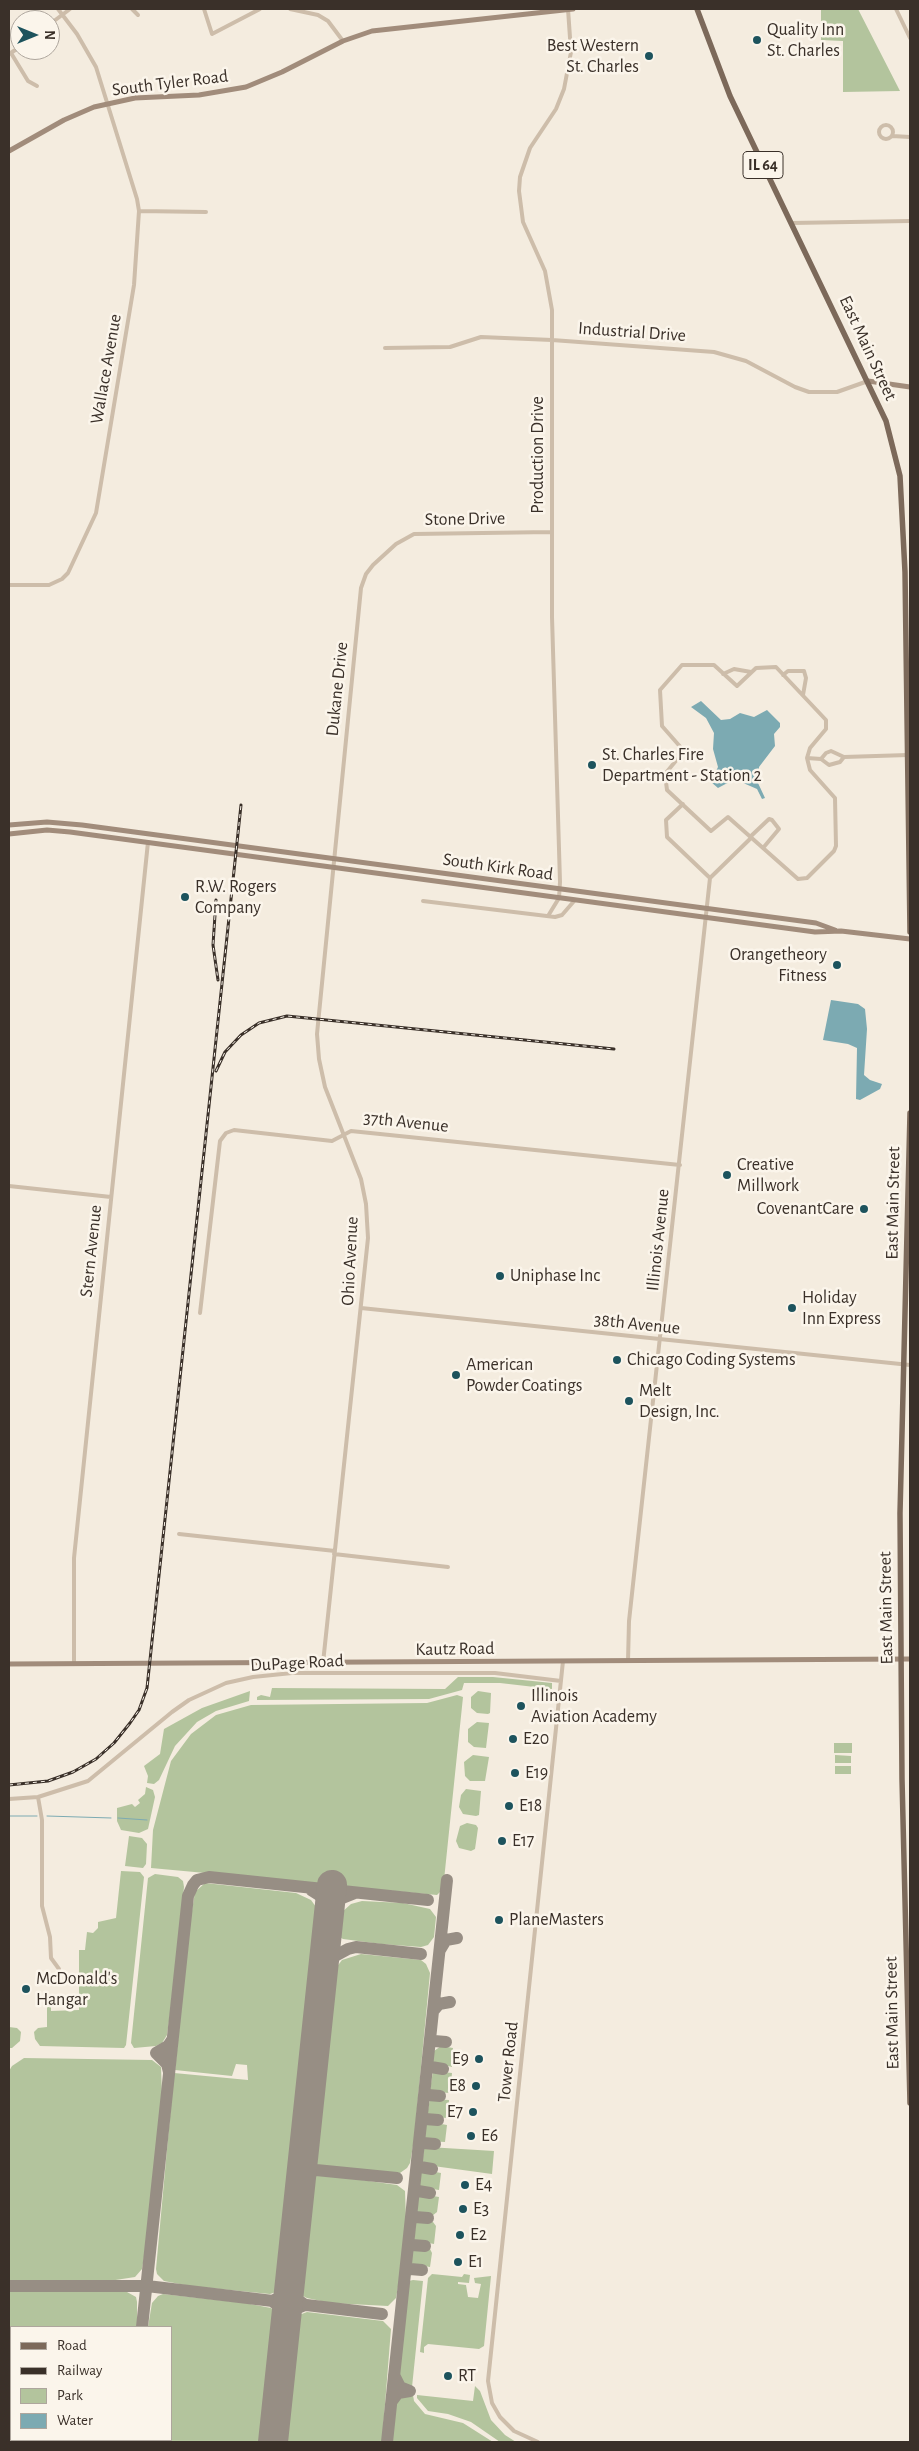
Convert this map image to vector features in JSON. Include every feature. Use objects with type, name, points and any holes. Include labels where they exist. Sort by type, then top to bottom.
[{"type":"main road","name":"South Tyler Road","points":[[9,151],[64,120],[108,104],[135,98],[199,95],[230,91],[269,78],[343,41],[386,28],[573,9]]},
{"type":"main road","name":"East Main Street","points":[[697,9],[730,96],[886,421],[900,476],[908,629],[910,932]]},
{"type":"main road","points":[[868,381],[910,387]]},
{"type":"main road","name":"East Main Street","points":[[909,755],[910,790]]},
{"type":"main road","name":"South Kirk Road","points":[[9,825],[58,822],[816,923],[842,931],[910,940]]},
{"type":"main road","name":"South Kirk Road","points":[[9,834],[52,831],[148,842],[814,932],[842,931]]},
{"type":"main road","name":"East Main Street","points":[[910,1113],[907,1365],[900,1513],[902,1779],[910,2103]]},
{"type":"main road","name":"Kautz Road","points":[[9,1664],[322,1664],[910,1659]]},
{"type":"street","name":"Wallace Avenue","points":[[9,585],[49,585],[62,579],[68,573],[96,513],[134,285],[139,211],[96,67],[58,9]]},
{"type":"street","points":[[62,14],[70,9]]},
{"type":"street","points":[[132,9],[138,15]]},
{"type":"street","points":[[204,9],[212,34],[260,9]]},
{"type":"street","points":[[290,9],[318,15],[328,21],[343,41]]},
{"type":"street","name":"Production Drive","points":[[548,916],[559,898],[560,889],[551,532],[552,340],[549,286],[539,254],[523,222],[519,191],[525,161],[556,109],[564,89],[571,52],[568,9]]},
{"type":"street","points":[[896,9],[910,38]]},
{"type":"street","points":[[14,60],[28,81],[36,86]]},
{"type":"street","points":[[892,136],[910,137]]},
{"type":"street","points":[[139,211],[206,212]]},
{"type":"street","points":[[792,224],[910,221]]},
{"type":"street","name":"Industrial Drive","points":[[385,348],[450,346],[481,337],[552,340],[714,352],[746,361],[808,392],[837,392],[868,381]]},
{"type":"street","name":"Stone Drive","points":[[410,536],[424,532],[551,532]]},
{"type":"street","name":"Dukane Drive","points":[[332,867],[361,588],[366,574],[373,565],[396,544],[410,536]]},
{"type":"street","points":[[682,665],[714,665],[723,674],[737,686],[756,668],[776,667],[826,720],[826,729],[810,748],[807,758],[810,770],[835,798],[836,846],[834,851],[807,878],[802,880],[728,817],[711,832],[667,790],[665,774],[684,751],[662,726],[660,690],[682,665]]},
{"type":"street","points":[[723,674],[734,669],[751,672]]},
{"type":"street","points":[[783,674],[788,671],[804,671],[806,678],[803,695]]},
{"type":"street","points":[[821,758],[824,754],[831,751],[844,757],[909,755]]},
{"type":"street","points":[[807,758],[821,758],[829,765],[840,762],[844,757]]},
{"type":"street","points":[[683,804],[666,820],[667,837],[710,878],[769,819],[779,829],[763,848]]},
{"type":"street","name":"Stern Avenue","points":[[74,1664],[74,1558],[148,842]]},
{"type":"street","name":"Ohio Avenue","points":[[322,1664],[368,1238],[367,1215],[357,1166],[325,1087],[317,1047],[317,1018],[332,867]]},
{"type":"street","name":"Illinois Avenue","points":[[628,1661],[630,1621],[710,878]]},
{"type":"street","points":[[423,901],[548,916],[562,915],[575,900]]},
{"type":"street","name":"37th Avenue","points":[[200,1313],[220,1141],[226,1132],[234,1130],[332,1140],[351,1130],[680,1165]]},
{"type":"street","points":[[9,1186],[110,1197]]},
{"type":"street","name":"38th Avenue","points":[[361,1308],[907,1365]]},
{"type":"street","points":[[179,1534],[448,1567]]},
{"type":"street","name":"Tower Road","points":[[538,2442],[514,2431],[500,2417],[490,2396],[488,2381],[563,1662]]},
{"type":"street","name":"DuPage Road","points":[[9,1799],[38,1797],[88,1781],[189,1700],[226,1683],[253,1677],[292,1674],[495,1673],[561,1681]]},
{"type":"street","points":[[38,1797],[42,1820],[42,1906],[50,1937],[51,1958],[59,1969]]},
{"type":"green space","points":[[821,9],[858,9],[900,91],[843,92],[843,41],[821,40]]},
{"type":"green space","points":[[458,1677],[493,1677],[552,1683],[552,1689],[500,1683],[464,1683],[462,1690],[429,1699],[257,1700],[257,1697],[261,1695],[270,1697],[272,1688],[445,1689]]},
{"type":"green space","points":[[250,1691],[249,1701],[216,1711],[197,1722],[175,1746],[159,1780],[154,1784],[147,1783],[148,1776],[144,1766],[160,1754],[164,1729],[202,1708]]},
{"type":"green space","points":[[478,1691],[491,1693],[490,1713],[488,1714],[477,1713],[471,1708],[471,1697]]},
{"type":"green space","points":[[457,1695],[463,1697],[444,1880],[441,1891],[437,1895],[340,1886],[340,1882],[326,1881],[325,1884],[151,1868],[153,1830],[171,1761],[191,1734],[216,1715],[251,1705],[427,1703]]},
{"type":"green space","points":[[477,1722],[489,1723],[486,1748],[474,1747],[468,1742],[468,1729]]},
{"type":"green space","points":[[834,1743],[852,1743],[852,1753],[834,1753]]},
{"type":"green space","points":[[473,1755],[489,1757],[485,1781],[470,1781],[465,1776],[464,1762]]},
{"type":"green space","points":[[835,1755],[851,1756],[851,1763],[835,1763]]},
{"type":"green space","points":[[835,1766],[851,1766],[851,1774],[835,1774]]},
{"type":"green space","points":[[146,1787],[153,1790],[155,1797],[148,1829],[139,1833],[121,1830],[117,1821],[117,1808],[132,1804],[135,1807],[140,1803],[138,1800],[145,1794]]},
{"type":"green space","points":[[466,1789],[481,1791],[479,1815],[463,1814],[459,1807],[461,1795]]},
{"type":"green space","points":[[467,1823],[476,1825],[478,1828],[475,1849],[471,1851],[459,1848],[456,1841],[460,1826]]},
{"type":"green space","points":[[129,1836],[142,1838],[147,1844],[146,1864],[143,1868],[125,1866]]},
{"type":"green space","points":[[121,1871],[140,1872],[144,1877],[126,2045],[124,2048],[40,2046],[35,2039],[34,2032],[38,2028],[47,2027],[47,2007],[51,2007],[51,2011],[79,2010],[79,1950],[85,1950],[87,1932],[93,1933],[98,1928],[98,1922],[116,1918]]},
{"type":"green space","points":[[155,1874],[178,1877],[183,1881],[184,1887],[170,2014],[167,2035],[162,2043],[156,2046],[134,2048],[131,2043],[148,1878]]},
{"type":"green space","points":[[205,1883],[296,1893],[311,1900],[316,1907],[321,1922],[283,2285],[276,2292],[270,2294],[190,2286],[164,2281],[157,2274],[156,2269],[174,2073],[248,2080],[247,2065],[236,2064],[232,2076],[175,2070],[190,1923],[195,1892]]},
{"type":"green space","points":[[362,1901],[403,1903],[430,1909],[436,1917],[434,1937],[428,1945],[421,1947],[343,1939],[338,1936],[335,1930],[336,1921],[341,1913],[351,1904]]},
{"type":"green space","points":[[361,1954],[421,1960],[426,1964],[430,1973],[414,2140],[410,2163],[400,2173],[319,2166],[311,2157],[330,1976],[342,1960]]},
{"type":"green space","points":[[9,2027],[17,2028],[21,2032],[20,2041],[12,2048],[9,2048]]},
{"type":"green space","points":[[441,2046],[453,2048],[452,2067],[432,2062],[434,2051]]},
{"type":"green space","points":[[24,2058],[152,2060],[161,2067],[162,2096],[146,2245],[142,2269],[135,2277],[109,2281],[9,2280],[9,2071],[12,2066]]},
{"type":"green space","points":[[433,2071],[452,2073],[450,2093],[433,2092],[430,2090]]},
{"type":"green space","points":[[430,2099],[449,2100],[448,2118],[431,2117],[427,2114]]},
{"type":"green space","points":[[430,2122],[447,2125],[445,2142],[428,2141],[424,2138],[426,2124]]},
{"type":"green space","points":[[424,2148],[494,2151],[492,2174],[422,2164]]},
{"type":"green space","points":[[425,2170],[441,2173],[439,2190],[419,2187],[421,2172]]},
{"type":"green space","points":[[320,2174],[397,2185],[405,2191],[406,2221],[401,2270],[396,2298],[388,2306],[330,2303],[301,2295],[298,2286],[309,2181],[312,2177]]},
{"type":"green space","points":[[421,2194],[439,2197],[437,2212],[432,2216],[417,2213],[418,2196]]},
{"type":"green space","points":[[416,2221],[433,2222],[436,2226],[434,2244],[414,2240]]},
{"type":"green space","points":[[417,2247],[430,2249],[432,2253],[430,2267],[411,2264],[413,2249]]},
{"type":"green space","points":[[432,2274],[462,2277],[464,2274],[470,2275],[469,2283],[458,2282],[458,2284],[466,2285],[468,2297],[478,2298],[481,2284],[475,2283],[474,2278],[491,2276],[484,2346],[479,2349],[428,2344],[424,2347],[424,2353],[420,2352],[428,2278]]},
{"type":"green space","points":[[409,2281],[423,2281],[412,2387],[403,2385],[399,2376]]},
{"type":"green space","points":[[9,2290],[127,2292],[136,2297],[137,2326],[10,2326],[9,2419]]},
{"type":"green space","points":[[163,2294],[245,2303],[271,2308],[278,2314],[266,2442],[136,2442],[172,2441],[172,2326],[148,2326],[152,2303],[158,2296]]},
{"type":"green space","points":[[307,2312],[383,2321],[391,2329],[382,2442],[281,2442],[294,2321],[299,2315]]},
{"type":"green space","points":[[475,2386],[480,2391],[491,2420],[505,2435],[516,2442],[500,2442],[471,2422],[448,2414],[428,2411],[417,2398],[417,2395],[473,2401]]},
{"type":"green space","points":[[406,2394],[413,2395],[414,2401],[425,2414],[463,2423],[493,2442],[392,2442],[396,2402],[401,2396]]},
{"type":"water","points":[[701,701],[721,720],[730,719],[740,713],[754,717],[767,710],[780,723],[780,727],[774,734],[775,746],[759,767],[758,783],[765,798],[762,799],[757,789],[741,782],[733,780],[718,788],[711,782],[718,767],[713,749],[714,733],[706,718],[691,707]]},
{"type":"water","points":[[831,1000],[858,1004],[865,1009],[867,1029],[864,1075],[870,1080],[882,1084],[880,1089],[860,1100],[856,1099],[857,1048],[848,1044],[823,1040]]},
{"type":"waterway","points":[[9,1816],[37,1816]]},
{"type":"waterway","points":[[47,1816],[111,1818]]},
{"type":"waterway","points":[[118,1818],[147,1820]]},
{"type":"taxiway","points":[[142,2326],[188,1896],[193,1885],[197,1880],[209,1877],[428,1900]]},
{"type":"taxiway","points":[[387,2442],[447,1880]]},
{"type":"taxiway","points":[[311,1890],[322,1897],[329,1912],[340,1899],[355,1893]]},
{"type":"taxiway","points":[[440,1950],[446,1940],[457,1938]]},
{"type":"taxiway","points":[[322,1978],[335,1956],[356,1947],[421,1954]]},
{"type":"taxiway","points":[[433,2011],[439,2004],[450,2002]]},
{"type":"taxiway","points":[[169,2072],[167,2064],[156,2053],[168,2046],[172,2040]]},
{"type":"taxiway","points":[[434,2041],[446,2042]]},
{"type":"taxiway","points":[[431,2067],[443,2069]]},
{"type":"taxiway","points":[[428,2095],[440,2096]]},
{"type":"taxiway","points":[[425,2119],[438,2120]]},
{"type":"taxiway","points":[[423,2143],[435,2144]]},
{"type":"taxiway","points":[[301,2182],[307,2173],[316,2170],[308,2166],[304,2153]]},
{"type":"taxiway","points":[[420,2167],[432,2169]]},
{"type":"taxiway","points":[[316,2170],[397,2178]]},
{"type":"taxiway","points":[[418,2191],[430,2193]]},
{"type":"taxiway","points":[[415,2217],[428,2218]]},
{"type":"taxiway","points":[[412,2245],[425,2246]]},
{"type":"taxiway","points":[[410,2269],[422,2270]]},
{"type":"taxiway","points":[[290,2284],[295,2298],[305,2305],[293,2310],[286,2320],[282,2308],[272,2301],[283,2296],[290,2284]]},
{"type":"taxiway","points":[[9,2286],[147,2286],[382,2314]]},
{"type":"taxiway","points":[[392,2401],[398,2393],[410,2391],[400,2387],[394,2375]]},
{"type":"runway","points":[[273,2442],[332,1885]]},
{"type":"runway","points":[[20,2441],[25,2442]]},
{"type":"railway","points":[[9,1785],[48,1781],[73,1772],[96,1759],[114,1743],[130,1723],[139,1710],[147,1688],[241,805]]},
{"type":"railway","points":[[216,900],[213,945],[218,980]]},
{"type":"railway","points":[[216,1071],[225,1052],[241,1035],[259,1023],[287,1016],[614,1049]]},
{"type":"place","name":"Quality Inn St. Charles","points":[[757,40]]},
{"type":"place","name":"Best Western St. Charles","points":[[649,56]]},
{"type":"place","name":"St. Charles Fire Department - Station 2","points":[[592,765]]},
{"type":"place","name":"R.W. Rogers Company","points":[[185,897]]},
{"type":"place","name":"Orangetheory Fitness","points":[[837,965]]},
{"type":"place","name":"Creative Millwork","points":[[727,1175]]},
{"type":"place","name":"CovenantCare","points":[[864,1209]]},
{"type":"place","name":"Uniphase Inc","points":[[500,1276]]},
{"type":"place","name":"Holiday Inn Express","points":[[792,1308]]},
{"type":"place","name":"Chicago Coding Systems","points":[[617,1360]]},
{"type":"place","name":"American Powder Coatings","points":[[456,1375]]},
{"type":"place","name":"Melt Design, Inc.","points":[[629,1401]]},
{"type":"place","name":"Illinois Aviation Academy","points":[[521,1706]]},
{"type":"place","name":"E20","points":[[513,1739]]},
{"type":"place","name":"E19","points":[[515,1773]]},
{"type":"place","name":"E18","points":[[509,1806]]},
{"type":"place","name":"E17","points":[[502,1841]]},
{"type":"place","name":"PlaneMasters","points":[[499,1920]]},
{"type":"place","name":"McDonald's Hangar","points":[[26,1989]]},
{"type":"place","name":"E9","points":[[479,2059]]},
{"type":"place","name":"E8","points":[[476,2086]]},
{"type":"place","name":"E7","points":[[473,2112]]},
{"type":"place","name":"E6","points":[[471,2136]]},
{"type":"place","name":"E4","points":[[465,2185]]},
{"type":"place","name":"E3","points":[[463,2209]]},
{"type":"place","name":"E2","points":[[460,2235]]},
{"type":"place","name":"E1","points":[[458,2262]]},
{"type":"place","name":"RT","points":[[448,2376]]}]
